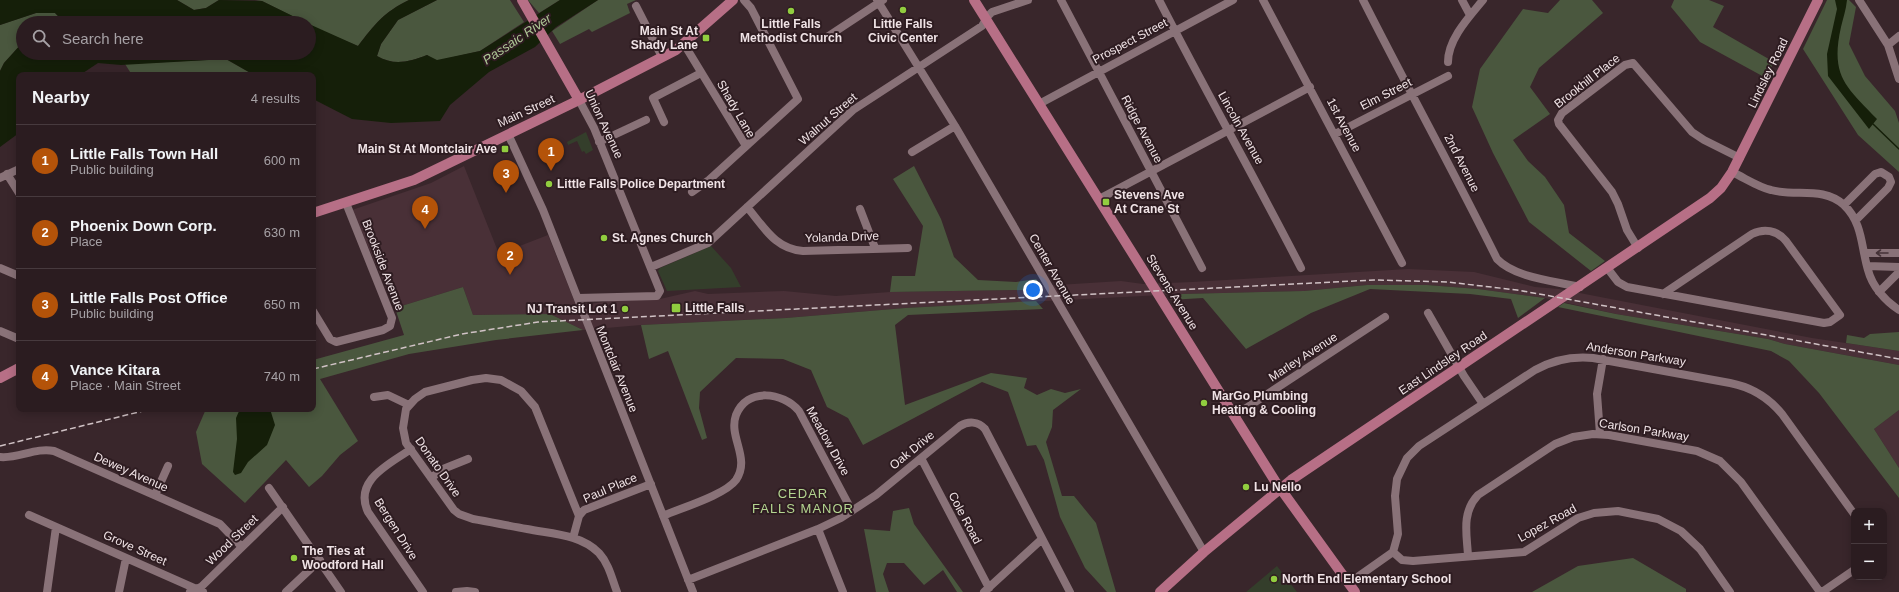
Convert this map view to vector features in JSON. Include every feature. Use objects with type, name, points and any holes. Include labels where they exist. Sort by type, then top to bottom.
[{"type":"main road","name":"Union Avenue","points":[[522,0],[579,100]]},
{"type":"main road","name":"Main Street","points":[[316,212],[426,175],[579,100],[684,44],[733,0]]},
{"type":"main road","name":"Stevens Avenue","points":[[974,0],[1280,488],[1355,592]]},
{"type":"main road","name":"Lindsley Road","points":[[1740,158],[1818,0]]},
{"type":"main road","name":"East Lindsley Road","points":[[1160,592],[1204,552],[1280,488],[1608,269],[1710,198],[1721,188],[1740,158]]},
{"type":"main road","points":[[0,378],[16,370]]},
{"type":"street","points":[[744,0],[751,8],[798,99],[746,146]]},
{"type":"street","name":"Walnut Street","points":[[651,267],[708,243],[853,110],[982,26],[992,12],[1028,0]]},
{"type":"street","name":"Ridge Avenue","points":[[1061,0],[1202,268]]},
{"type":"street","name":"Lincoln Avenue","points":[[1158,0],[1227,130],[1259,186],[1301,268]]},
{"type":"street","name":"Prospect Street","points":[[1039,104],[1233,0]]},
{"type":"street","name":"1st Avenue","points":[[1263,0],[1402,263]]},
{"type":"street","name":"2nd Avenue","points":[[1363,0],[1411,94],[1445,154],[1497,259],[1504,266],[1517,272],[1580,287]]},
{"type":"street","points":[[1462,0],[1470,15]]},
{"type":"street","points":[[1448,62],[1449,49],[1470,15],[1483,0]]},
{"type":"street","points":[[1859,0],[1888,45],[1899,79]]},
{"type":"street","points":[[824,39],[880,1]]},
{"type":"street","name":"Center Avenue","points":[[880,1],[955,126],[1204,552]]},
{"type":"street","points":[[636,6],[662,57]]},
{"type":"street","points":[[1888,45],[1899,36]]},
{"type":"street","name":"Shady Lane","points":[[684,44],[746,146],[709,180],[692,192]]},
{"type":"street","name":"Brookhill Place","points":[[1638,248],[1627,230],[1615,197],[1559,124],[1558,120],[1562,113],[1625,65],[1633,63],[1692,132],[1704,140],[1740,158]]},
{"type":"street","points":[[664,122],[653,98],[701,73]]},
{"type":"street","name":"Elm Street","points":[[1335,134],[1448,76]]},
{"type":"street","points":[[1099,199],[1310,87]]},
{"type":"street","name":"Union Avenue","points":[[578,298],[657,296],[660,293],[660,289],[599,142],[579,100]]},
{"type":"street","points":[[599,142],[646,120]]},
{"type":"street","points":[[912,152],[955,126]]},
{"type":"street","name":"Montclair Avenue","points":[[508,134],[543,210],[578,298],[584,319],[693,592]]},
{"type":"street","points":[[16,170],[4,176],[16,190]]},
{"type":"street","points":[[1732,172],[1770,190],[1824,194],[1844,205],[1856,220],[1860,231],[1869,273],[1879,292],[1897,305]]},
{"type":"street","points":[[1844,205],[1875,174],[1881,172],[1889,177],[1891,184],[1888,188],[1856,220]]},
{"type":"street","name":"Brookside Avenue","points":[[316,316],[328,337],[334,342],[383,330],[390,326],[392,318],[346,203]]},
{"type":"street","name":"Yolanda Drive","points":[[747,207],[777,242],[790,249],[811,251],[908,248]]},
{"type":"street","points":[[860,209],[875,248]]},
{"type":"street","points":[[1608,269],[1615,279],[1624,286],[1663,294],[1824,323],[1830,322],[1840,315],[1786,240],[1776,232],[1767,230],[1752,234],[1663,294]]},
{"type":"street","points":[[1864,253],[1899,253]]},
{"type":"street","points":[[1867,266],[1899,267]]},
{"type":"street","points":[[0,268],[16,275]]},
{"type":"street","points":[[1879,292],[1899,272]]},
{"type":"street","points":[[1428,313],[1483,404]]},
{"type":"street","name":"Marley Avenue","points":[[1234,416],[1385,317]]},
{"type":"street","points":[[0,331],[16,338]]},
{"type":"street","name":"Anderson Parkway","points":[[1394,552],[1398,534],[1396,484],[1404,463],[1419,446],[1535,370],[1551,363],[1576,357],[1603,359],[1737,384],[1758,393],[1771,402],[1782,414],[1851,510]]},
{"type":"street","points":[[1600,434],[1597,394],[1603,359]]},
{"type":"street","points":[[374,397],[388,395],[409,406],[415,398],[425,392],[486,378],[501,380],[521,391],[535,407],[579,516],[573,538]]},
{"type":"street","name":"Meadow Drive","points":[[663,516],[723,491],[733,483],[740,471],[742,460],[735,430],[737,414],[742,406],[749,400],[765,395],[777,396],[787,400],[799,411],[852,511]]},
{"type":"street","name":"Donato Drive","points":[[409,406],[404,416],[404,438],[450,506],[465,517],[573,538],[593,548],[603,559],[610,571],[617,592]]},
{"type":"street","name":"Oak Drive","points":[[688,580],[818,529],[852,511],[876,495],[962,424],[969,422],[980,425],[985,429],[1070,592]]},
{"type":"street","name":"Carlson Parkway","points":[[1468,556],[1466,516],[1472,503],[1478,496],[1561,441],[1579,435],[1600,434],[1697,451],[1712,457],[1726,466],[1741,482],[1821,592]]},
{"type":"street","name":"Dewey Avenue","points":[[0,457],[12,457],[44,450],[54,451],[220,524],[242,547]]},
{"type":"street","name":"Bergen Drive","points":[[411,450],[371,478],[366,488],[364,498],[368,512],[423,592]]},
{"type":"street","name":"Cole Road","points":[[921,458],[986,590]]},
{"type":"street","points":[[431,478],[443,469],[468,459]]},
{"type":"street","points":[[155,495],[168,466]]},
{"type":"street","name":"Paul Place","points":[[579,516],[584,510],[651,484]]},
{"type":"street","points":[[269,488],[284,507],[341,592]]},
{"type":"street","name":"Wood Street","points":[[197,591],[284,507]]},
{"type":"street","name":"Lopez Road","points":[[1394,552],[1402,560],[1413,561],[1524,552],[1578,518],[1594,513],[1618,511],[1654,517],[1681,531],[1700,549],[1730,592]]},
{"type":"street","name":"Grove Street","points":[[29,515],[197,591]]},
{"type":"street","points":[[47,592],[56,527]]},
{"type":"street","points":[[818,529],[843,592]]},
{"type":"street","points":[[986,590],[1042,539]]},
{"type":"street","points":[[1349,584],[1394,552]]},
{"type":"street","points":[[119,592],[126,558]]},
{"type":"street","points":[[286,592],[320,560]]},
{"type":"street","points":[[1821,592],[1851,572]]},
{"type":"street","points":[[456,592],[467,590],[475,592]]},
{"type":"shaded area","points":[[177,0],[219,0],[206,8],[194,10]]},
{"type":"shaded area","points":[[255,0],[409,0],[393,9],[380,19],[358,46],[316,28],[316,16],[292,16],[262,1]]},
{"type":"shaded area","points":[[437,0],[510,0],[524,22],[480,51],[436,61],[427,55],[414,60],[402,62],[389,61],[377,56],[381,44],[398,20]]},
{"type":"shaded area","points":[[528,0],[560,0],[539,13]]},
{"type":"shaded area","points":[[598,0],[636,0],[627,4],[630,13],[592,32],[589,29],[560,44],[552,31]]},
{"type":"shaded area","points":[[1560,0],[1592,0],[1603,13],[1539,68],[1530,87],[1550,114],[1513,140],[1528,161],[1545,177],[1564,205],[1569,233],[1605,261],[1591,271],[1529,222],[1493,153],[1472,107],[1480,69],[1523,9],[1548,13]]},
{"type":"shaded area","points":[[1674,0],[1709,0],[1724,6],[1713,27],[1774,62],[1766,78],[1700,42],[1671,7]]},
{"type":"shaded area","points":[[1827,0],[1849,0],[1856,7],[1849,44],[1865,76],[1895,111],[1899,123],[1899,172],[1858,135],[1803,49]]},
{"type":"shaded area","points":[[36,13],[55,13],[58,16],[27,16]]},
{"type":"shaded area","points":[[16,20],[16,50],[4,63],[0,71],[0,25]]},
{"type":"shaded area","points":[[228,60],[249,72],[130,72],[125,64]]},
{"type":"shaded area","points":[[586,132],[593,150],[586,154],[584,151],[582,152],[577,141],[568,145],[567,142]]},
{"type":"shaded area","points":[[464,166],[499,254],[548,235],[578,310],[585,305],[608,301],[660,299],[695,291],[708,294],[784,291],[836,296],[890,292],[1026,290],[1042,286],[1121,281],[1143,284],[1192,282],[1408,269],[1474,272],[1535,287],[1559,289],[1812,338],[1899,351],[1899,365],[1785,344],[1768,339],[1616,314],[1545,298],[1478,289],[1427,285],[1367,285],[1304,291],[1182,294],[905,308],[786,318],[641,325],[583,330],[550,314],[473,315],[463,287],[395,308],[352,210],[431,183]]},
{"type":"shaded area","points":[[914,166],[941,219],[954,257],[978,280],[1016,282],[1036,279],[1042,286],[1026,290],[890,292],[892,276],[915,276],[923,226],[893,179]]},
{"type":"shaded area","points":[[711,246],[731,268],[741,287],[667,291],[658,271],[660,268]]},
{"type":"shaded area","points":[[1367,285],[1427,285],[1478,289],[1545,298],[1518,318],[1511,299],[1470,294],[1370,289],[1311,313],[1246,349],[1203,298],[1169,300],[1182,294],[1304,291]]},
{"type":"shaded area","points":[[463,287],[473,315],[550,314],[583,330],[496,340],[409,354],[320,379],[358,441],[340,455],[322,476],[309,487],[286,460],[245,503],[202,464],[196,432],[205,412],[316,412],[316,359],[404,335],[395,308]]},
{"type":"shaded area","points":[[1036,301],[1043,309],[908,315],[895,325],[905,405],[991,373],[1027,378],[1024,388],[1037,395],[1051,389],[1065,393],[1081,389],[1053,410],[1052,427],[1046,442],[1062,496],[1074,496],[1096,523],[1116,592],[1107,592],[1085,568],[1060,517],[1044,460],[1036,445],[1027,446],[1008,392],[982,382],[863,445],[848,418],[827,407],[811,370],[783,359],[736,358],[700,392],[699,408],[707,438],[702,440],[668,351],[649,359],[641,325],[786,318],[905,308]]},
{"type":"shaded area","points":[[1564,303],[1616,314],[1768,339],[1785,344],[1899,365],[1899,410],[1874,429],[1899,468],[1899,498],[1819,393],[1789,361],[1771,351],[1558,307]]},
{"type":"shaded area","points":[[1899,332],[1899,351],[1846,343],[1847,335],[1864,338],[1870,334]]},
{"type":"shaded area","points":[[1899,410],[1899,468],[1874,429]]},
{"type":"shaded area","points":[[909,508],[914,524],[963,592],[957,592],[943,570],[924,585],[904,563],[887,563],[883,574],[889,592],[876,592],[864,529],[890,531],[893,511]]},
{"type":"shaded area","points":[[1633,558],[1686,589],[1686,592],[1532,592],[1578,566]]},
{"type":"shaded area","name":"North End Elementary School","points":[[1277,566],[1297,592],[1246,592]]},
{"type":"water","points":[[0,0],[177,0],[194,10],[206,8],[219,0],[262,1],[293,16],[58,16],[55,13],[36,13],[27,16],[16,16],[16,20],[0,25]]},
{"type":"water","name":"Passaic River","points":[[409,0],[437,0],[398,20],[381,44],[377,56],[396,62],[414,60],[427,55],[437,60],[480,51],[560,0],[598,0],[556,27],[535,47],[489,72],[450,105],[440,121],[391,123],[352,119],[316,101],[316,72],[249,72],[228,60],[316,60],[316,27],[358,46],[380,19]]},
{"type":"water","points":[[1835,0],[1847,0],[1838,44],[1839,69],[1849,89],[1877,119],[1869,129],[1828,76],[1827,54],[1837,9]]},
{"type":"water","points":[[16,50],[16,60],[208,60],[121,65],[98,63],[84,72],[16,72],[16,135],[0,147],[0,71],[4,63]]},
{"type":"water","points":[[239,412],[271,412],[275,425],[267,445],[248,462],[241,473],[235,475],[233,472],[237,439],[236,418]]},
{"type":"waterway","points":[[1873,124],[1899,149]]},
{"type":"railway","points":[[316,368],[462,334],[538,322],[1374,280],[1447,282],[1517,290],[1899,359]]},
{"type":"railway","points":[[0,446],[139,412]]},
{"type":"place","name":"Little Falls Civic Center","points":[[903,10]]},
{"type":"place","name":"Little Falls Methodist Church","points":[[791,11]]},
{"type":"place","name":"Main St At Shady Lane","points":[[706,38]]},
{"type":"place","name":"Main St At Montclair Ave","points":[[505,149]]},
{"type":"place","name":"Little Falls Town Hall","points":[[551,171]]},
{"type":"place","name":"Little Falls Police Department","points":[[549,184]]},
{"type":"place","name":"Little Falls Post Office","points":[[506,193]]},
{"type":"place","name":"Stevens Ave At Crane St","points":[[1106,202]]},
{"type":"place","name":"Vance Kitara","points":[[425,229]]},
{"type":"place","name":"St. Agnes Church","points":[[604,238]]},
{"type":"place","name":"Phoenix Down Corp.","points":[[510,275]]},
{"type":"place","name":"Little Falls","points":[[676,308]]},
{"type":"place","name":"NJ Transit Lot 1","points":[[625,309]]},
{"type":"place","name":"MarGo Plumbing Heating & Cooling","points":[[1204,403]]},
{"type":"place","name":"Lu Nello","points":[[1246,487]]},
{"type":"place","name":"The Ties at Woodford Hall","points":[[294,558]]},
{"type":"place","name":"North End Elementary School","points":[[1274,579]]},
{"type":"district","name":"CEDAR FALLS MANOR","points":[[803,500]]}]
